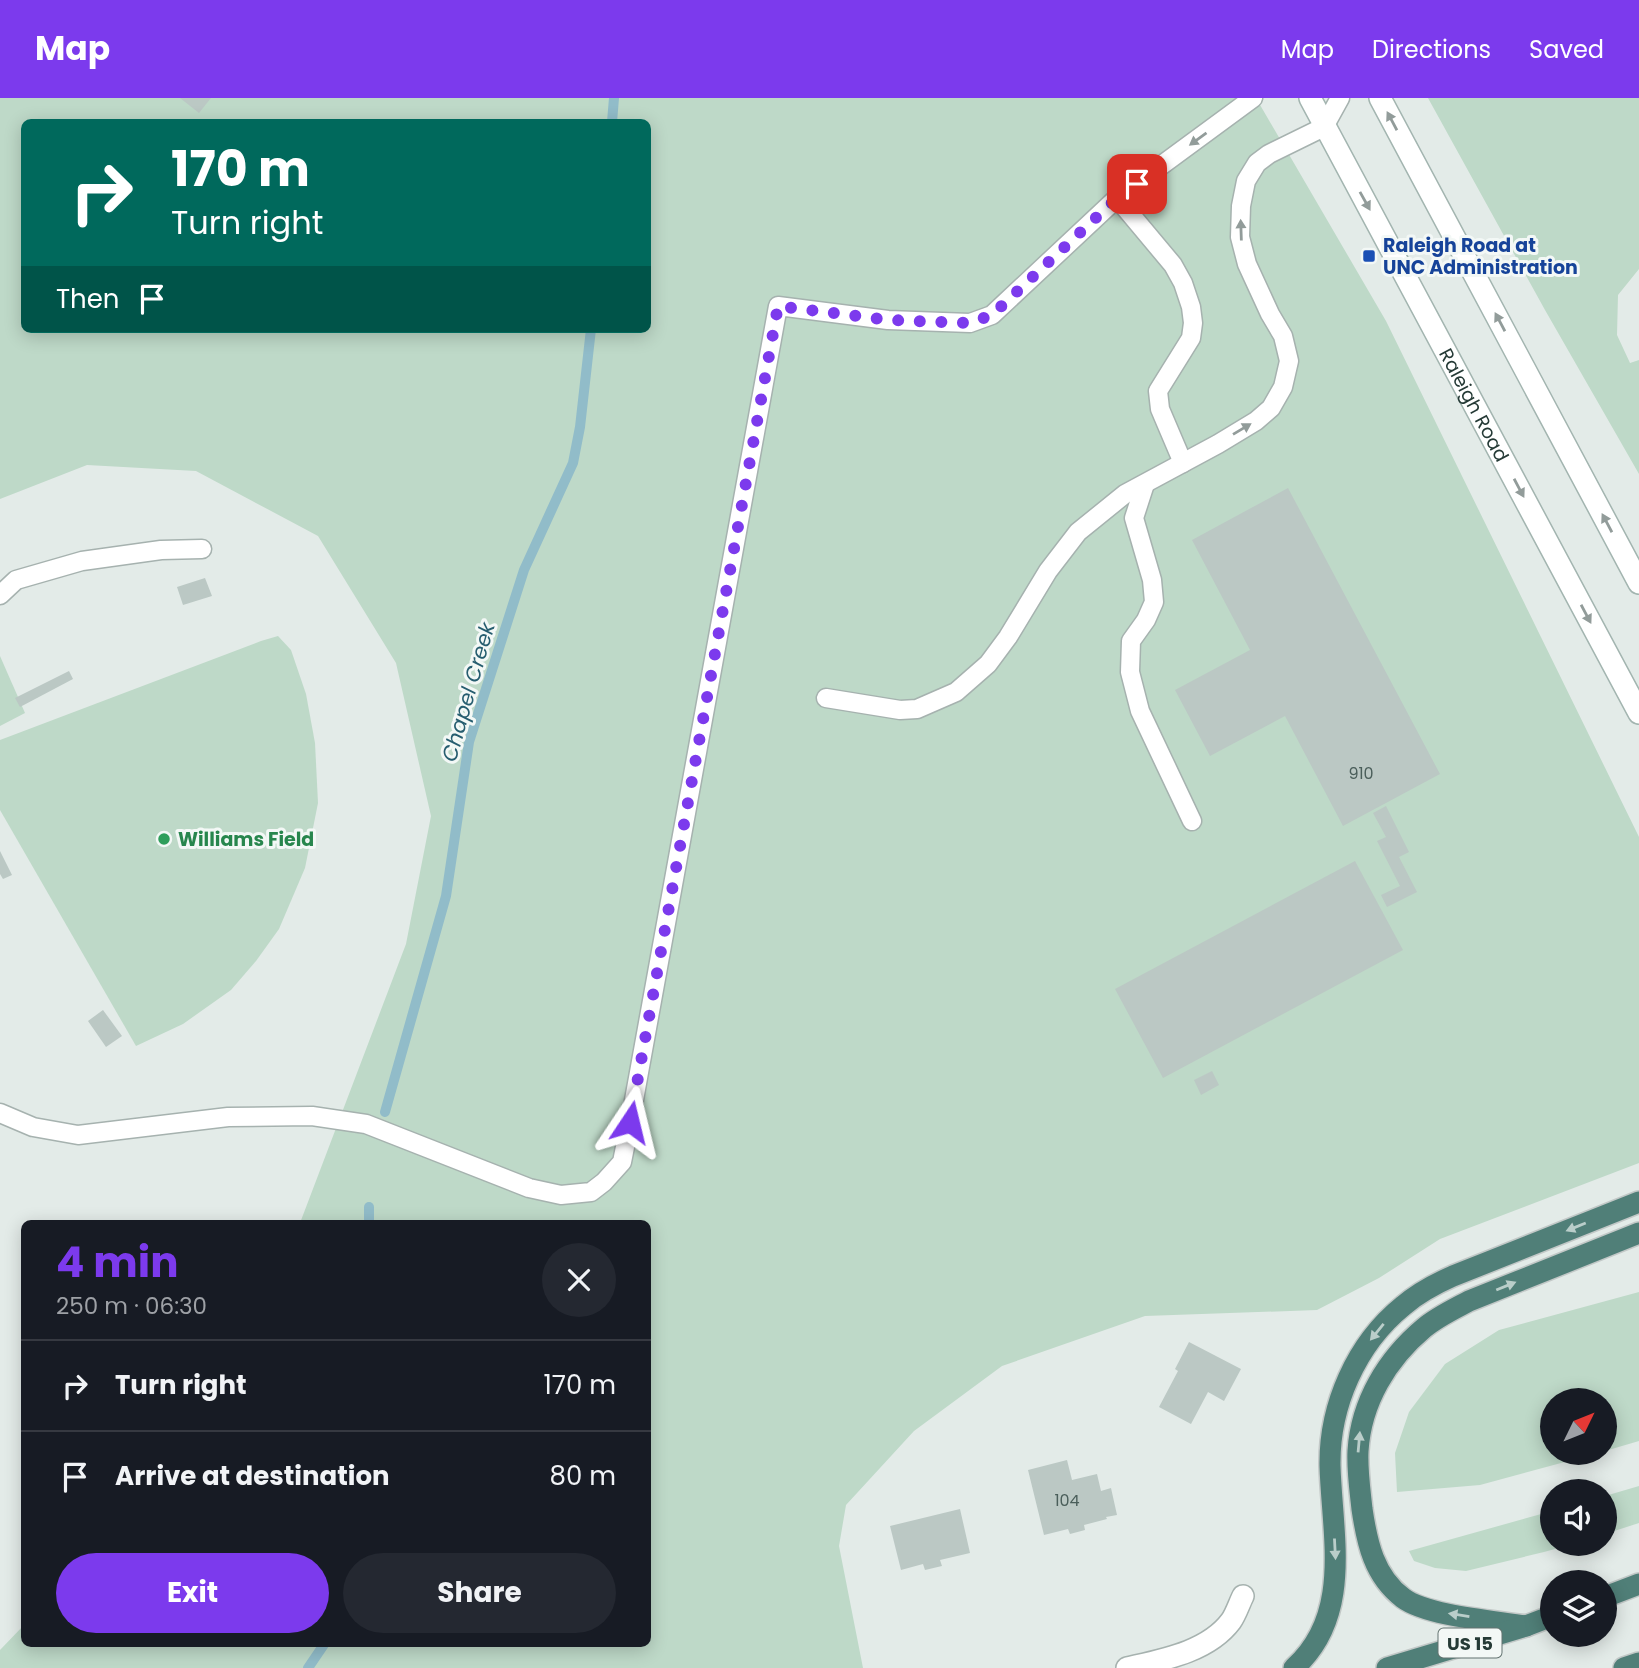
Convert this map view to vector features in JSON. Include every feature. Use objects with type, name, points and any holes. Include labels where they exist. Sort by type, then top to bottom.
[{"type":"highway","points":[[1294,1668],[1322,1629],[1333,1597],[1336,1568],[1330,1463],[1332,1440],[1342,1393],[1363,1350],[1390,1317],[1433,1285],[1639,1202]]},
{"type":"highway","points":[[1526,1626],[1443,1613],[1421,1606],[1403,1598],[1383,1578],[1375,1565],[1365,1531],[1358,1476],[1360,1429],[1366,1407],[1377,1382],[1400,1352],[1425,1327],[1447,1312],[1639,1233]]},
{"type":"highway","points":[[1617,1592],[1639,1584]]},
{"type":"highway","name":"US 15","points":[[1387,1668],[1540,1621]]},
{"type":"highway","points":[[1624,1668],[1639,1663]]},
{"type":"main road","name":"Raleigh Road","points":[[1310,98],[1639,713]]},
{"type":"main road","points":[[1380,98],[1639,583]]},
{"type":"main road","points":[[1126,1668],[1194,1649],[1217,1636],[1233,1619],[1243,1596]]},
{"type":"lane","points":[[0,1112],[33,1127],[79,1135],[228,1117],[312,1116],[366,1124],[529,1188],[561,1195],[591,1192],[604,1182],[622,1162],[630,1122],[778,306],[888,320],[970,323],[992,315],[1117,198],[1253,98]]},
{"type":"lane","points":[[826,698],[900,710],[917,709],[956,692],[988,664],[1008,637],[1048,571],[1078,532],[1125,494],[1256,421],[1271,408],[1283,387],[1289,361],[1283,337],[1247,264],[1240,237],[1241,206],[1246,181],[1257,163],[1269,154],[1324,127],[1340,98]]},
{"type":"lane","points":[[1117,198],[1173,265],[1183,282],[1191,307],[1191,338],[1158,391],[1160,409],[1183,463]]},
{"type":"lane","points":[[1145,484],[1134,518],[1152,580],[1154,602],[1146,620],[1131,641],[1130,672],[1140,711],[1192,821]]},
{"type":"lane","points":[[0,594],[16,580],[82,561],[161,550],[202,549]]},
{"type":"green space","points":[[0,98],[1256,98],[1386,321],[1639,837],[1639,1163],[1440,1239],[1379,1278],[1317,1310],[1145,1316],[1002,1366],[914,1431],[846,1505],[839,1546],[863,1668],[0,1668],[0,1650],[21,1628],[21,1647],[651,1647],[651,1220],[301,1220],[406,944],[431,816],[396,663],[318,536],[196,471],[87,465],[0,499]]},
{"type":"green space","points":[[1428,98],[1639,98],[1639,269],[1618,295],[1617,335],[1630,363],[1639,360],[1639,474],[1545,310]]},
{"type":"green space","name":"Williams Field","points":[[278,636],[291,650],[306,694],[315,743],[318,803],[305,868],[279,929],[231,990],[183,1024],[136,1046],[0,810],[0,740]]},
{"type":"green space","points":[[0,656],[25,713],[0,726]]},
{"type":"green space","points":[[1639,1292],[1639,1441],[1617,1447],[1617,1388],[1540,1388],[1540,1465],[1554,1465],[1480,1485],[1397,1492],[1395,1453],[1409,1412],[1445,1364],[1499,1330]]},
{"type":"green space","points":[[1639,1486],[1639,1523],[1617,1530],[1617,1492]]},
{"type":"green space","points":[[1540,1514],[1540,1553],[1466,1571],[1435,1568],[1414,1561],[1409,1551]]},
{"type":"building","points":[[180,98],[211,98],[199,113]]},
{"type":"building","points":[[1288,488],[1440,774],[1343,826],[1285,716],[1210,756],[1175,690],[1250,650],[1192,540]]},
{"type":"building","points":[[205,578],[212,596],[183,605],[177,587]]},
{"type":"building","points":[[69,671],[73,679],[20,707],[15,698]]},
{"type":"building","points":[[1386,806],[1409,852],[1399,857],[1417,892],[1387,907],[1381,895],[1400,886],[1377,841],[1386,837],[1373,813]]},
{"type":"building","points":[[0,851],[12,875],[3,879],[0,874]]},
{"type":"building","points":[[1355,861],[1403,950],[1163,1078],[1115,989]]},
{"type":"building","points":[[103,1010],[122,1036],[106,1047],[88,1021]]},
{"type":"building","points":[[1212,1071],[1219,1085],[1201,1095],[1194,1080]]},
{"type":"building","points":[[1189,1342],[1241,1369],[1224,1401],[1208,1392],[1191,1424],[1159,1407],[1178,1371],[1175,1369]]},
{"type":"building","points":[[1067,1460],[1072,1480],[1097,1474],[1101,1491],[1111,1488],[1117,1515],[1084,1525],[1085,1530],[1070,1534],[1068,1529],[1044,1535],[1028,1470]]},
{"type":"building","points":[[960,1509],[970,1553],[940,1560],[942,1566],[925,1570],[923,1564],[901,1570],[890,1526]]},
{"type":"waterway","name":"Chapel Creek","points":[[612,119],[614,98]]},
{"type":"waterway","name":"Chapel Creek","points":[[385,1112],[446,896],[469,742],[524,570],[573,463],[580,427],[591,333]]},
{"type":"waterway","name":"Chapel Creek","points":[[369,1207],[369,1220]]},
{"type":"waterway","name":"Chapel Creek","points":[[308,1668],[322,1647]]},
{"type":"place","name":"Raleigh Road at UNC Administration","points":[[1369,256]]},
{"type":"place","name":"Williams Field","points":[[164,839]]},
{"type":"route","points":[[630,1122],[778,306],[888,320],[970,323],[992,315],[1117,198],[1137,184]]}]
